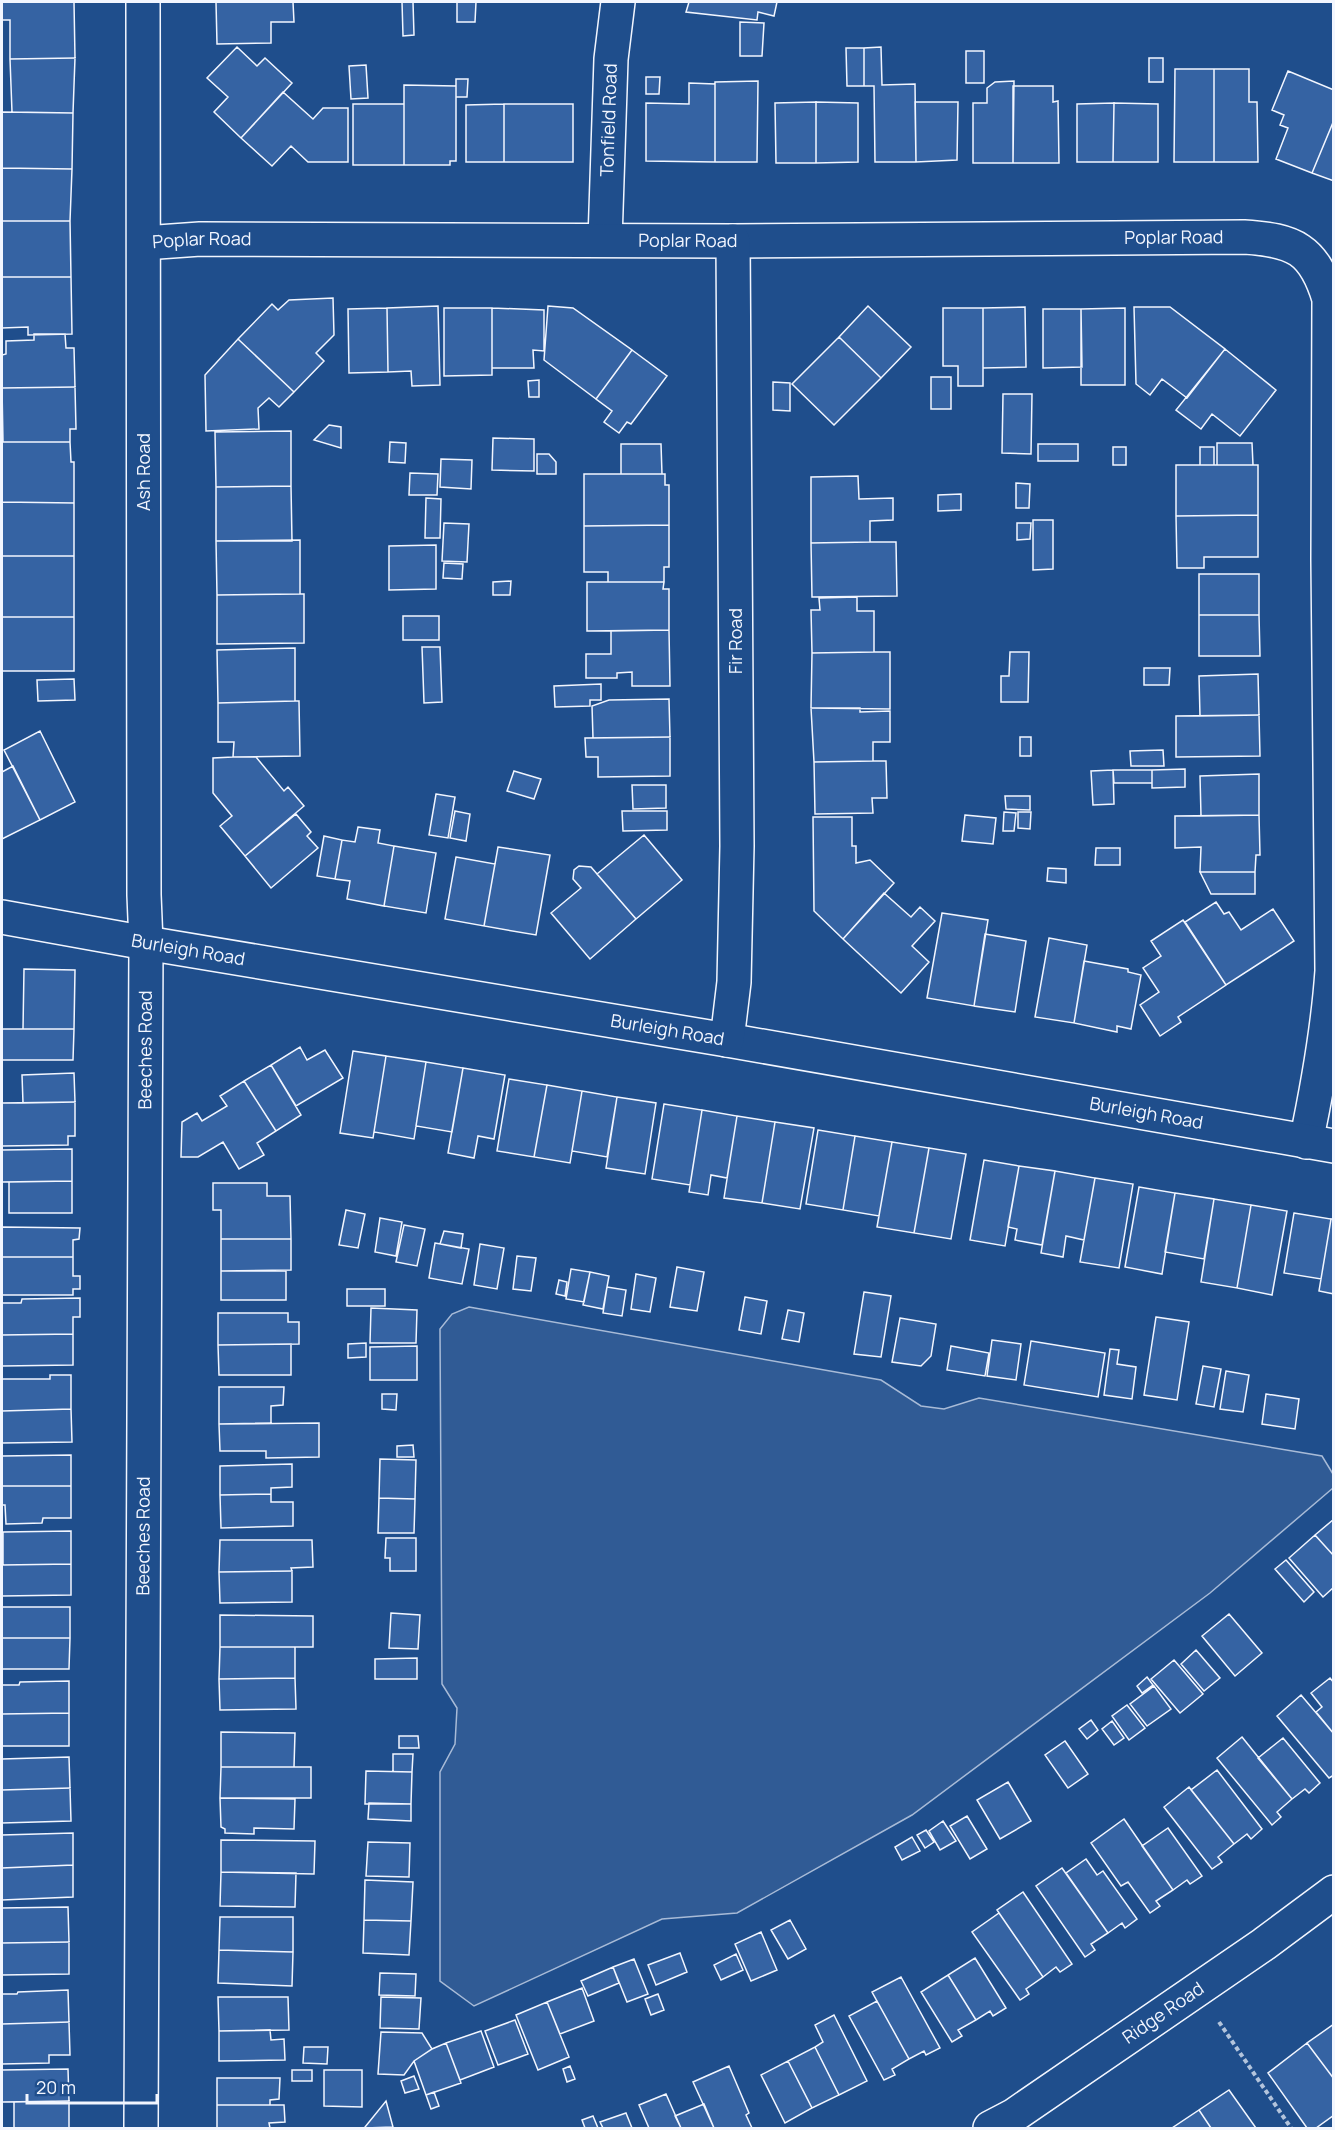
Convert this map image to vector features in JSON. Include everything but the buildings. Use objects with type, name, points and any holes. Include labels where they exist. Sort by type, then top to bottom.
[{"type":"street","name":"Ash Road","points":[[143,2],[144,895],[146,943]]},
{"type":"street","name":"Tonfield Road","points":[[605,240],[611,59],[618,2]]},
{"type":"street","name":"Poplar Road","points":[[144,243],[200,239],[733,241],[1244,237],[1276,239],[1294,247],[1309,258],[1322,277],[1329,299],[1328,572],[1332,972],[1323,1058],[1320,1144]]},
{"type":"street","name":"Fir Road","points":[[727,1040],[734,982],[738,846],[733,241]]},
{"type":"street","name":"Burleigh Road","points":[[2,917],[727,1040],[1320,1144]]},
{"type":"street","name":"Beeches Road","points":[[141,2128],[146,943]]},
{"type":"street","name":"Ridge Road","points":[[990,2128],[1012,2116],[1197,1990],[1334,1892]]},
{"type":"path","points":[[1197,1990],[1291,2128]]},
{"type":"shaded area","points":[[469,1307],[881,1380],[921,1406],[944,1409],[979,1398],[1322,1456],[1333,1474],[1333,1488],[1210,1593],[912,1815],[737,1913],[662,1919],[474,2006],[440,1981],[440,1772],[455,1744],[457,1708],[442,1684],[440,1329],[452,1314]]}]
